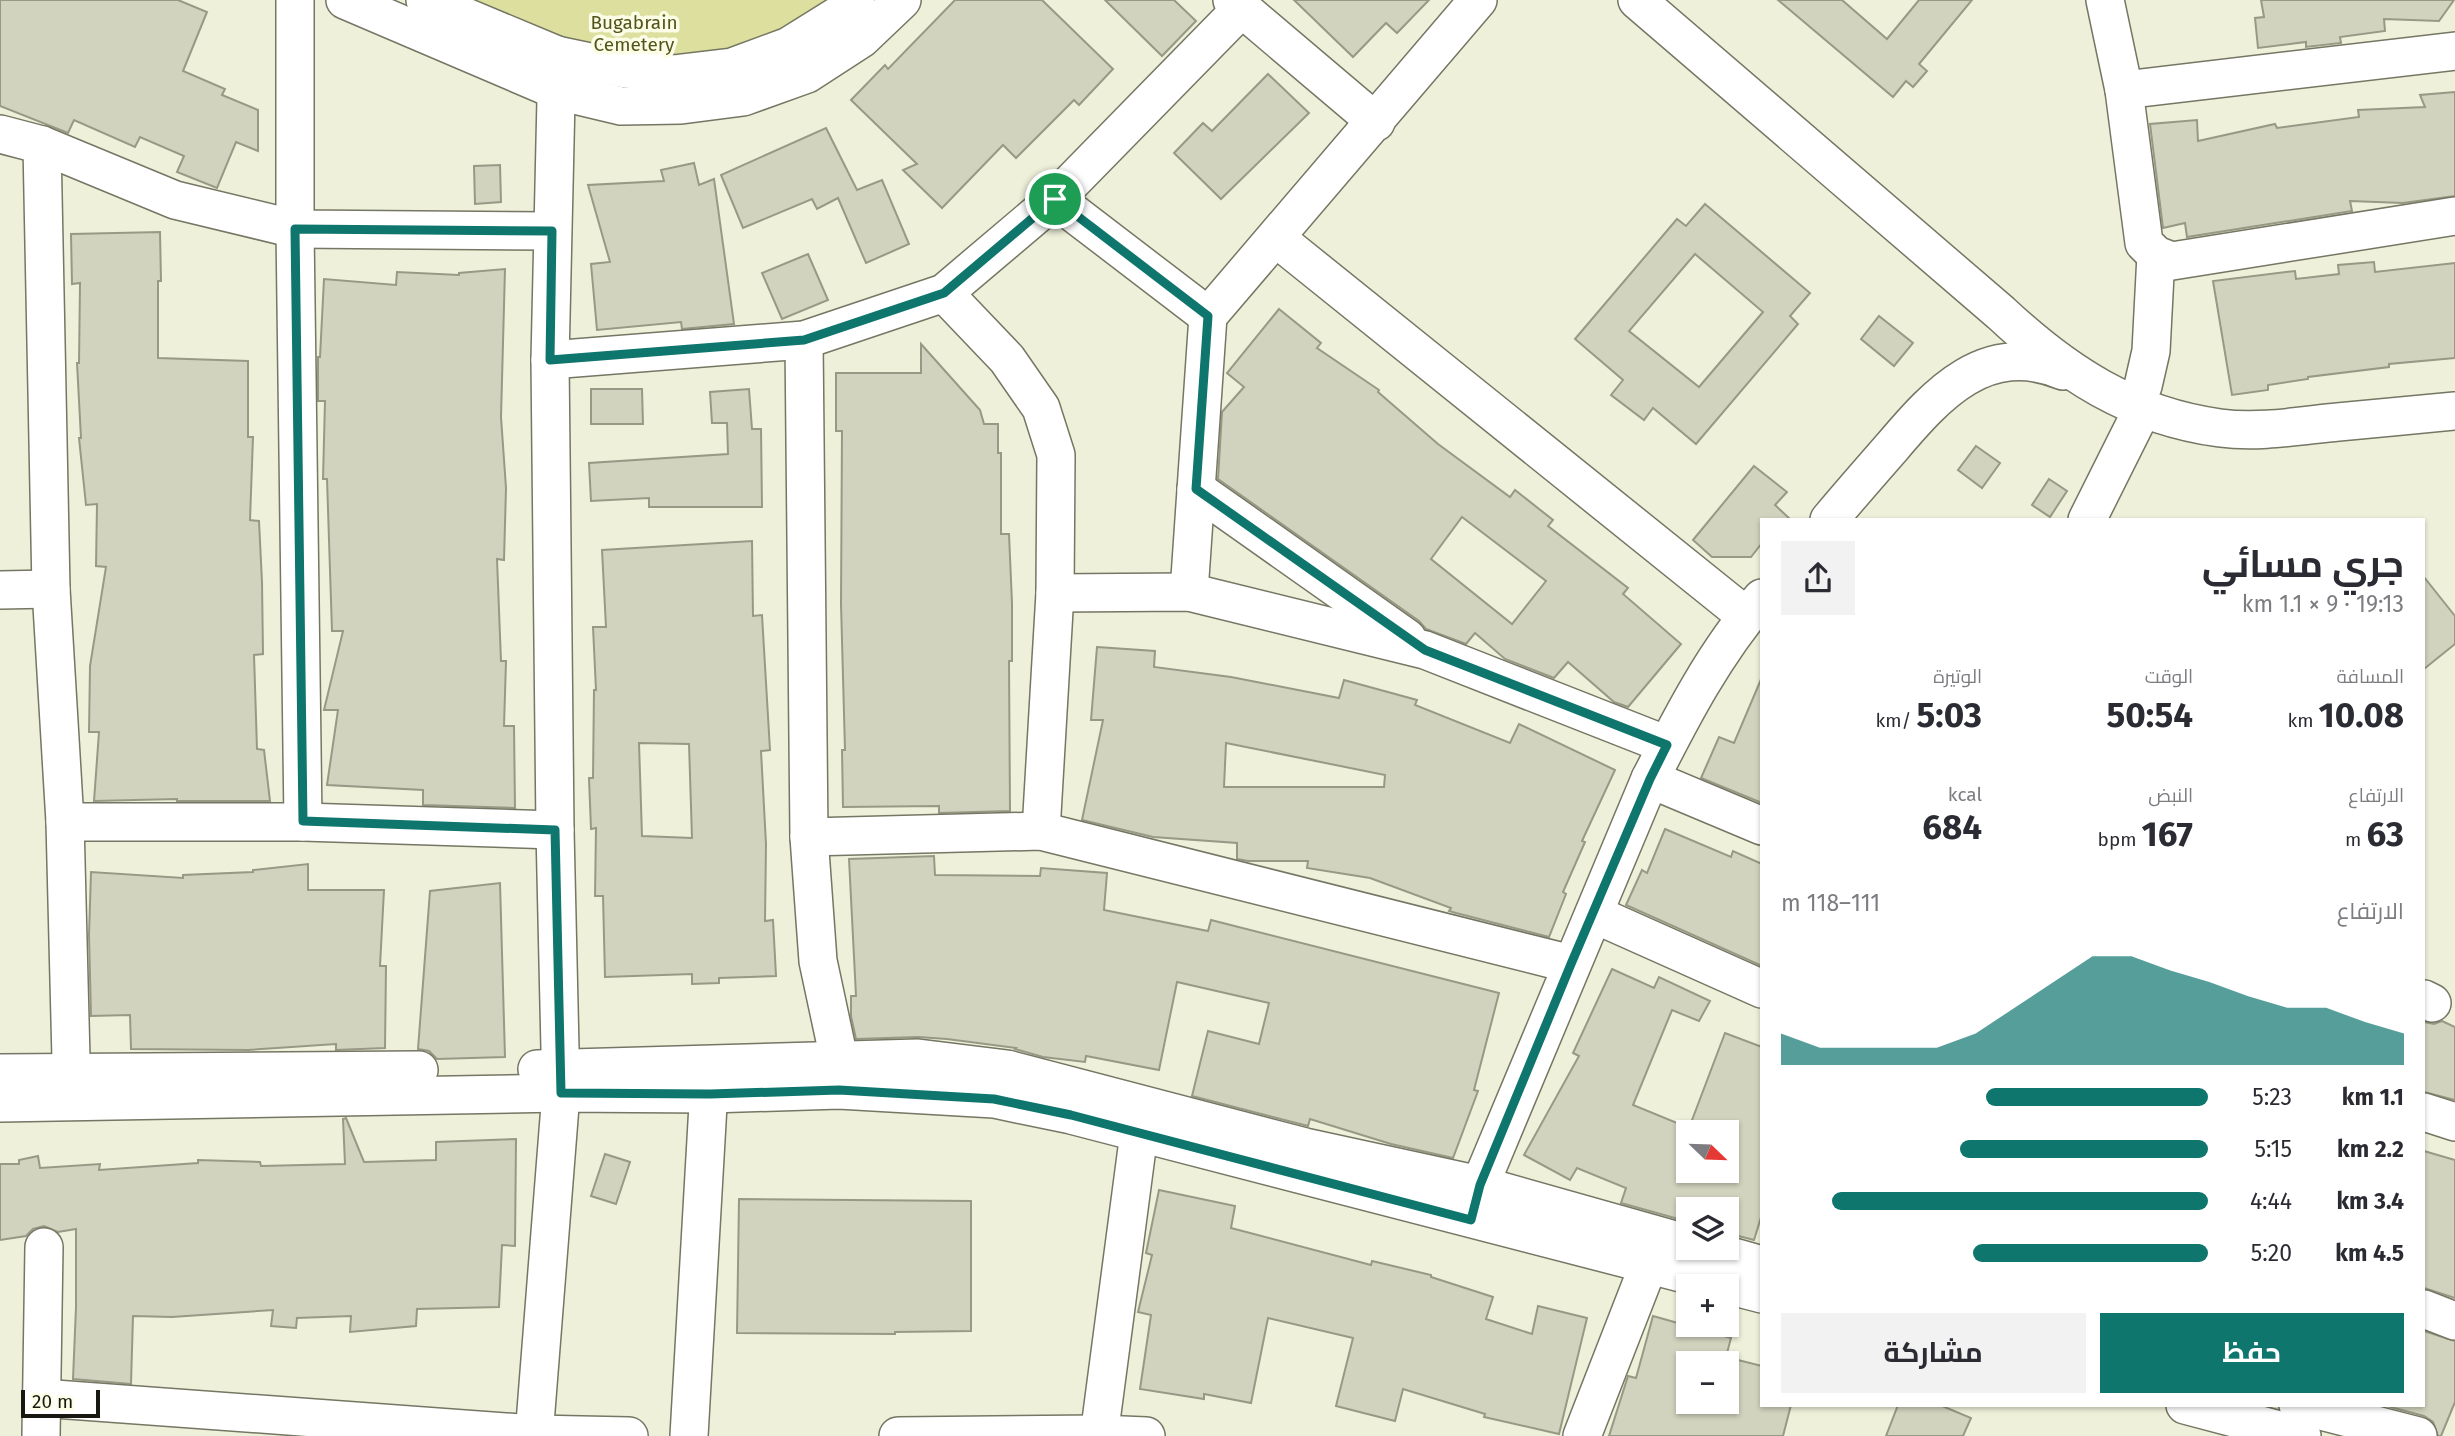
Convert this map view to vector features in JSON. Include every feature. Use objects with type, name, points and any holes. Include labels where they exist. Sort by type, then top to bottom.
[{"type":"street","points":[[295,0],[295,229],[303,821]]},
{"type":"street","points":[[345,0],[557,73],[620,68],[673,74],[732,68],[789,46],[845,11],[856,0]]},
{"type":"street","points":[[425,0],[621,106],[681,105],[743,97],[807,74],[861,39],[902,0]]},
{"type":"street","points":[[1189,592],[1208,316],[1478,0]]},
{"type":"street","points":[[1637,0],[2001,313],[2038,348],[2080,377]]},
{"type":"street","points":[[2105,0],[2124,90],[2144,243],[2155,255],[2172,261],[2455,216]]},
{"type":"street","points":[[550,360],[804,340],[944,293],[1055,199],[1237,4],[1376,122]]},
{"type":"street","points":[[2124,90],[2455,51]]},
{"type":"street","points":[[534,1435],[561,1081],[555,830],[550,360],[557,73]]},
{"type":"street","points":[[0,134],[42,145],[175,200],[295,229],[552,231]]},
{"type":"street","points":[[42,145],[51,589],[65,822],[72,1087]]},
{"type":"street","points":[[1055,199],[1208,316]]},
{"type":"street","points":[[1276,238],[1758,604],[1679,719],[1650,779],[1571,964],[1475,1203]]},
{"type":"street","points":[[2088,518],[2143,397],[2151,351],[2155,255]]},
{"type":"street","points":[[944,293],[1007,359],[1041,408],[1056,455],[1055,593],[1041,831]]},
{"type":"street","points":[[2001,313],[2032,327],[2120,376],[2143,397],[2180,421],[2222,428],[2272,430],[2455,411]]},
{"type":"street","points":[[804,340],[809,837],[818,961],[839,1074]]},
{"type":"street","points":[[1831,518],[1923,410],[1953,383],[1983,368],[2015,362],[2049,365],[2143,397]]},
{"type":"street","points":[[1196,489],[1425,650]]},
{"type":"street","points":[[0,590],[51,589]]},
{"type":"street","points":[[1055,593],[1189,592],[1425,650],[1667,745]]},
{"type":"street","points":[[1650,779],[1760,825]]},
{"type":"street","points":[[65,822],[303,821],[555,830]]},
{"type":"street","points":[[809,837],[1041,831],[1571,964]]},
{"type":"street","points":[[1594,914],[1760,988]]},
{"type":"street","points":[[0,1102],[72,1087],[561,1081],[839,1074],[918,1058],[1007,1069],[1305,1147],[1650,1264],[1760,1293]]},
{"type":"street","points":[[0,1073],[72,1087]]},
{"type":"street","points":[[839,1074],[994,1099],[1139,1133],[1676,1242]]},
{"type":"street","points":[[689,1436],[710,1078]]},
{"type":"street","points":[[2425,1112],[2455,1122]]},
{"type":"street","points":[[1099,1435],[1139,1133]]},
{"type":"street","points":[[41,1436],[44,1247]]},
{"type":"street","points":[[1739,1258],[1760,1264]]},
{"type":"street","points":[[1582,1436],[1650,1264]]},
{"type":"street","points":[[2425,1309],[2455,1321]]},
{"type":"street","points":[[41,1398],[534,1435],[629,1436]]},
{"type":"street","points":[[2306,1407],[2418,1436]]},
{"type":"street","points":[[2186,1416],[2302,1436]]},
{"type":"street","points":[[898,1436],[1146,1436]]},
{"type":"green space","name":"Bugabrain Cemetery","points":[[442,0],[825,0],[780,33],[718,56],[641,65]]},
{"type":"building","points":[[0,0],[178,0],[207,12],[183,71],[225,89],[222,95],[258,110],[258,151],[236,142],[217,188],[177,172],[184,156],[140,137],[135,147],[74,120],[68,133],[0,106]]},
{"type":"building","points":[[955,0],[1042,0],[1113,69],[1079,105],[1074,100],[1016,158],[1003,145],[942,208],[903,170],[917,164],[851,100],[885,65],[888,69]]},
{"type":"building","points":[[1105,0],[1174,0],[1196,21],[1162,56]]},
{"type":"building","points":[[1294,0],[1429,0],[1397,33],[1386,23],[1353,57]]},
{"type":"building","points":[[1778,0],[1842,0],[1887,39],[1919,0],[1972,0],[1919,64],[1927,71],[1913,87],[1906,81],[1893,97]]},
{"type":"building","points":[[2261,0],[2454,0],[2439,21],[2384,19],[2385,31],[2340,37],[2341,43],[2306,47],[2306,42],[2258,48],[2255,18],[2264,17]]},
{"type":"building","points":[[1268,74],[1309,113],[1221,199],[1174,153],[1203,123],[1212,131]]},
{"type":"building","points":[[2455,92],[2455,196],[2403,203],[2350,201],[2352,211],[2187,237],[2185,223],[2163,228],[2150,124],[2197,120],[2198,141],[2275,124],[2277,128],[2359,117],[2358,110],[2425,107],[2420,95]]},
{"type":"building","points":[[826,128],[857,190],[882,180],[909,244],[866,263],[838,198],[817,209],[812,199],[743,228],[721,175]]},
{"type":"building","points":[[694,163],[699,185],[714,179],[734,324],[682,329],[681,322],[597,330],[591,264],[610,262],[588,185],[664,181],[661,170]]},
{"type":"building","points":[[500,165],[501,202],[475,204],[474,166]]},
{"type":"building","points":[[1705,204],[1810,293],[1790,316],[1798,324],[1696,444],[1653,408],[1644,420],[1611,395],[1623,380],[1575,339],[1677,219],[1686,226]],"holes":[[[1695,254],[1763,312],[1699,387],[1629,331]]]},
{"type":"building","points":[[160,232],[158,358],[248,361],[248,437],[253,437],[250,520],[259,521],[262,582],[263,654],[254,655],[257,749],[264,750],[270,801],[94,801],[99,732],[89,732],[90,666],[106,567],[96,566],[97,504],[86,505],[79,438],[77,363],[80,283],[72,284],[71,234]]},
{"type":"building","points":[[808,254],[828,300],[782,319],[762,273]]},
{"type":"building","points":[[2374,262],[2375,272],[2455,263],[2455,358],[2389,364],[2389,367],[2308,377],[2268,385],[2268,390],[2232,395],[2213,281],[2295,271],[2296,279],[2339,274],[2338,265]]},
{"type":"building","points":[[505,269],[501,417],[506,488],[504,560],[497,559],[501,661],[506,661],[504,726],[514,726],[515,808],[423,805],[423,790],[327,785],[338,710],[324,710],[343,631],[332,631],[327,479],[323,479],[325,401],[318,401],[318,357],[324,279],[396,285],[397,272],[459,275]]},
{"type":"building","points":[[1279,309],[1321,343],[1317,348],[1379,390],[1378,392],[1438,444],[1510,497],[1515,490],[1553,520],[1548,526],[1628,588],[1623,594],[1681,644],[1628,707],[1614,702],[1568,662],[1554,678],[1505,659],[1475,633],[1466,644],[1426,629],[1419,621],[1218,479],[1222,412],[1244,387],[1227,373]],"holes":[[[1462,517],[1546,581],[1512,624],[1431,559]]]},
{"type":"building","points":[[1879,316],[1913,343],[1894,366],[1861,339]]},
{"type":"building","points":[[921,344],[980,410],[984,424],[998,424],[998,453],[1001,453],[1001,534],[1009,534],[1012,603],[1012,661],[1009,661],[1010,811],[939,813],[939,806],[843,807],[842,750],[845,750],[841,604],[842,431],[836,431],[836,373],[921,373]]},
{"type":"building","points":[[591,389],[642,389],[643,424],[591,424]]},
{"type":"building","points":[[749,389],[752,429],[761,429],[762,507],[649,507],[649,498],[591,501],[589,463],[728,454],[727,423],[712,423],[710,392]]},
{"type":"building","points":[[1976,446],[2000,463],[1982,488],[1958,470]]},
{"type":"building","points":[[1754,466],[1787,492],[1775,505],[1789,518],[1760,518],[1760,546],[1751,557],[1712,557],[1693,540]]},
{"type":"building","points":[[2049,479],[2067,491],[2050,517],[2032,505]]},
{"type":"building","points":[[752,541],[753,616],[762,615],[770,750],[761,751],[766,844],[765,921],[773,920],[776,976],[719,978],[719,983],[692,984],[692,974],[605,977],[603,896],[595,896],[596,828],[591,829],[589,778],[593,778],[596,690],[593,627],[606,627],[602,550]],"holes":[[[639,743],[689,744],[692,838],[642,836]]]},
{"type":"building","points":[[2425,578],[2455,616],[2455,644],[2425,668]]},
{"type":"building","points":[[1097,647],[1155,651],[1154,667],[1231,677],[1339,698],[1344,680],[1417,700],[1415,705],[1510,743],[1519,724],[1615,770],[1582,841],[1585,842],[1563,892],[1566,894],[1549,937],[1449,911],[1451,908],[1370,878],[1307,868],[1308,861],[1237,859],[1237,843],[1153,837],[1082,820],[1103,720],[1091,720]],"holes":[[[1226,743],[1385,775],[1384,787],[1224,787]]]},
{"type":"building","points":[[1760,682],[1760,802],[1701,778],[1719,737],[1734,743]]},
{"type":"building","points":[[1665,829],[1731,857],[1733,851],[1760,863],[1760,965],[1626,905],[1642,870],[1647,873]]},
{"type":"building","points":[[934,856],[935,875],[1040,876],[1041,868],[1107,873],[1104,910],[1208,931],[1211,920],[1499,993],[1474,1090],[1478,1091],[1453,1158],[1391,1144],[1310,1119],[1308,1126],[1192,1096],[1208,1031],[1259,1044],[1269,1003],[1177,982],[1159,1070],[1086,1056],[1085,1062],[1043,1057],[1016,1048],[947,1039],[856,1039],[851,1016],[851,996],[856,996],[849,859]]},
{"type":"building","points":[[308,864],[308,890],[384,890],[380,966],[386,966],[385,1048],[336,1050],[336,1044],[248,1050],[131,1049],[130,1015],[91,1016],[91,872],[183,878],[183,875],[253,872]]},
{"type":"building","points":[[500,883],[505,1057],[437,1059],[429,1051],[418,1049],[430,891]]},
{"type":"building","points":[[1612,969],[1654,988],[1659,977],[1710,1001],[1699,1021],[1672,1010],[1633,1105],[1676,1123],[1676,1183],[1740,1183],[1740,1120],[1692,1120],[1725,1033],[1760,1046],[1760,1220],[1754,1240],[1739,1236],[1739,1197],[1676,1197],[1676,1218],[1621,1203],[1626,1188],[1577,1168],[1570,1180],[1524,1155],[1579,1056],[1573,1053]]},
{"type":"building","points":[[2442,1021],[2455,1027],[2455,1100],[2425,1092],[2425,1022],[2434,1024]]},
{"type":"building","points":[[346,1118],[364,1162],[436,1160],[436,1142],[516,1139],[515,1246],[502,1245],[499,1307],[417,1309],[416,1326],[350,1332],[351,1316],[297,1318],[296,1328],[271,1326],[273,1310],[172,1317],[133,1316],[131,1384],[73,1379],[76,1229],[58,1232],[44,1226],[33,1229],[26,1236],[0,1240],[0,1164],[19,1164],[19,1160],[38,1156],[40,1168],[100,1164],[99,1170],[198,1163],[198,1160],[260,1162],[261,1166],[345,1164],[343,1119]]},
{"type":"building","points":[[2425,1151],[2455,1160],[2455,1298],[2425,1288]]},
{"type":"building","points":[[605,1154],[630,1162],[616,1204],[591,1196]]},
{"type":"building","points":[[1159,1190],[1235,1206],[1231,1228],[1371,1265],[1372,1261],[1431,1275],[1493,1297],[1486,1319],[1532,1334],[1538,1306],[1587,1318],[1559,1434],[1484,1417],[1485,1414],[1403,1389],[1395,1421],[1336,1406],[1353,1338],[1268,1318],[1251,1403],[1204,1394],[1204,1399],[1140,1389],[1151,1315],[1138,1312],[1152,1255],[1146,1253]]},
{"type":"building","points":[[739,1199],[971,1201],[971,1331],[895,1334],[737,1333]]},
{"type":"building","points":[[1653,1316],[1676,1322],[1676,1337],[1731,1338],[1728,1351],[1676,1351],[1676,1414],[1739,1414],[1739,1360],[1760,1366],[1760,1407],[1790,1407],[1783,1436],[1609,1436],[1628,1376],[1636,1378]]},
{"type":"building","points":[[2425,1331],[2455,1341],[2455,1402],[2441,1436],[2438,1436],[2433,1422],[2424,1416],[2390,1407],[2425,1407]]},
{"type":"building","points":[[1897,1407],[1945,1407],[1971,1418],[1963,1436],[1886,1436]]},
{"type":"route","points":[[1055,199],[1208,316],[1196,489],[1425,650],[1667,745],[1571,964],[1480,1185],[1471,1220],[1071,1115],[994,1099],[839,1090],[710,1094],[561,1093],[555,830],[303,821],[295,229],[552,231],[550,360],[804,340],[944,293],[1055,199]]}]
